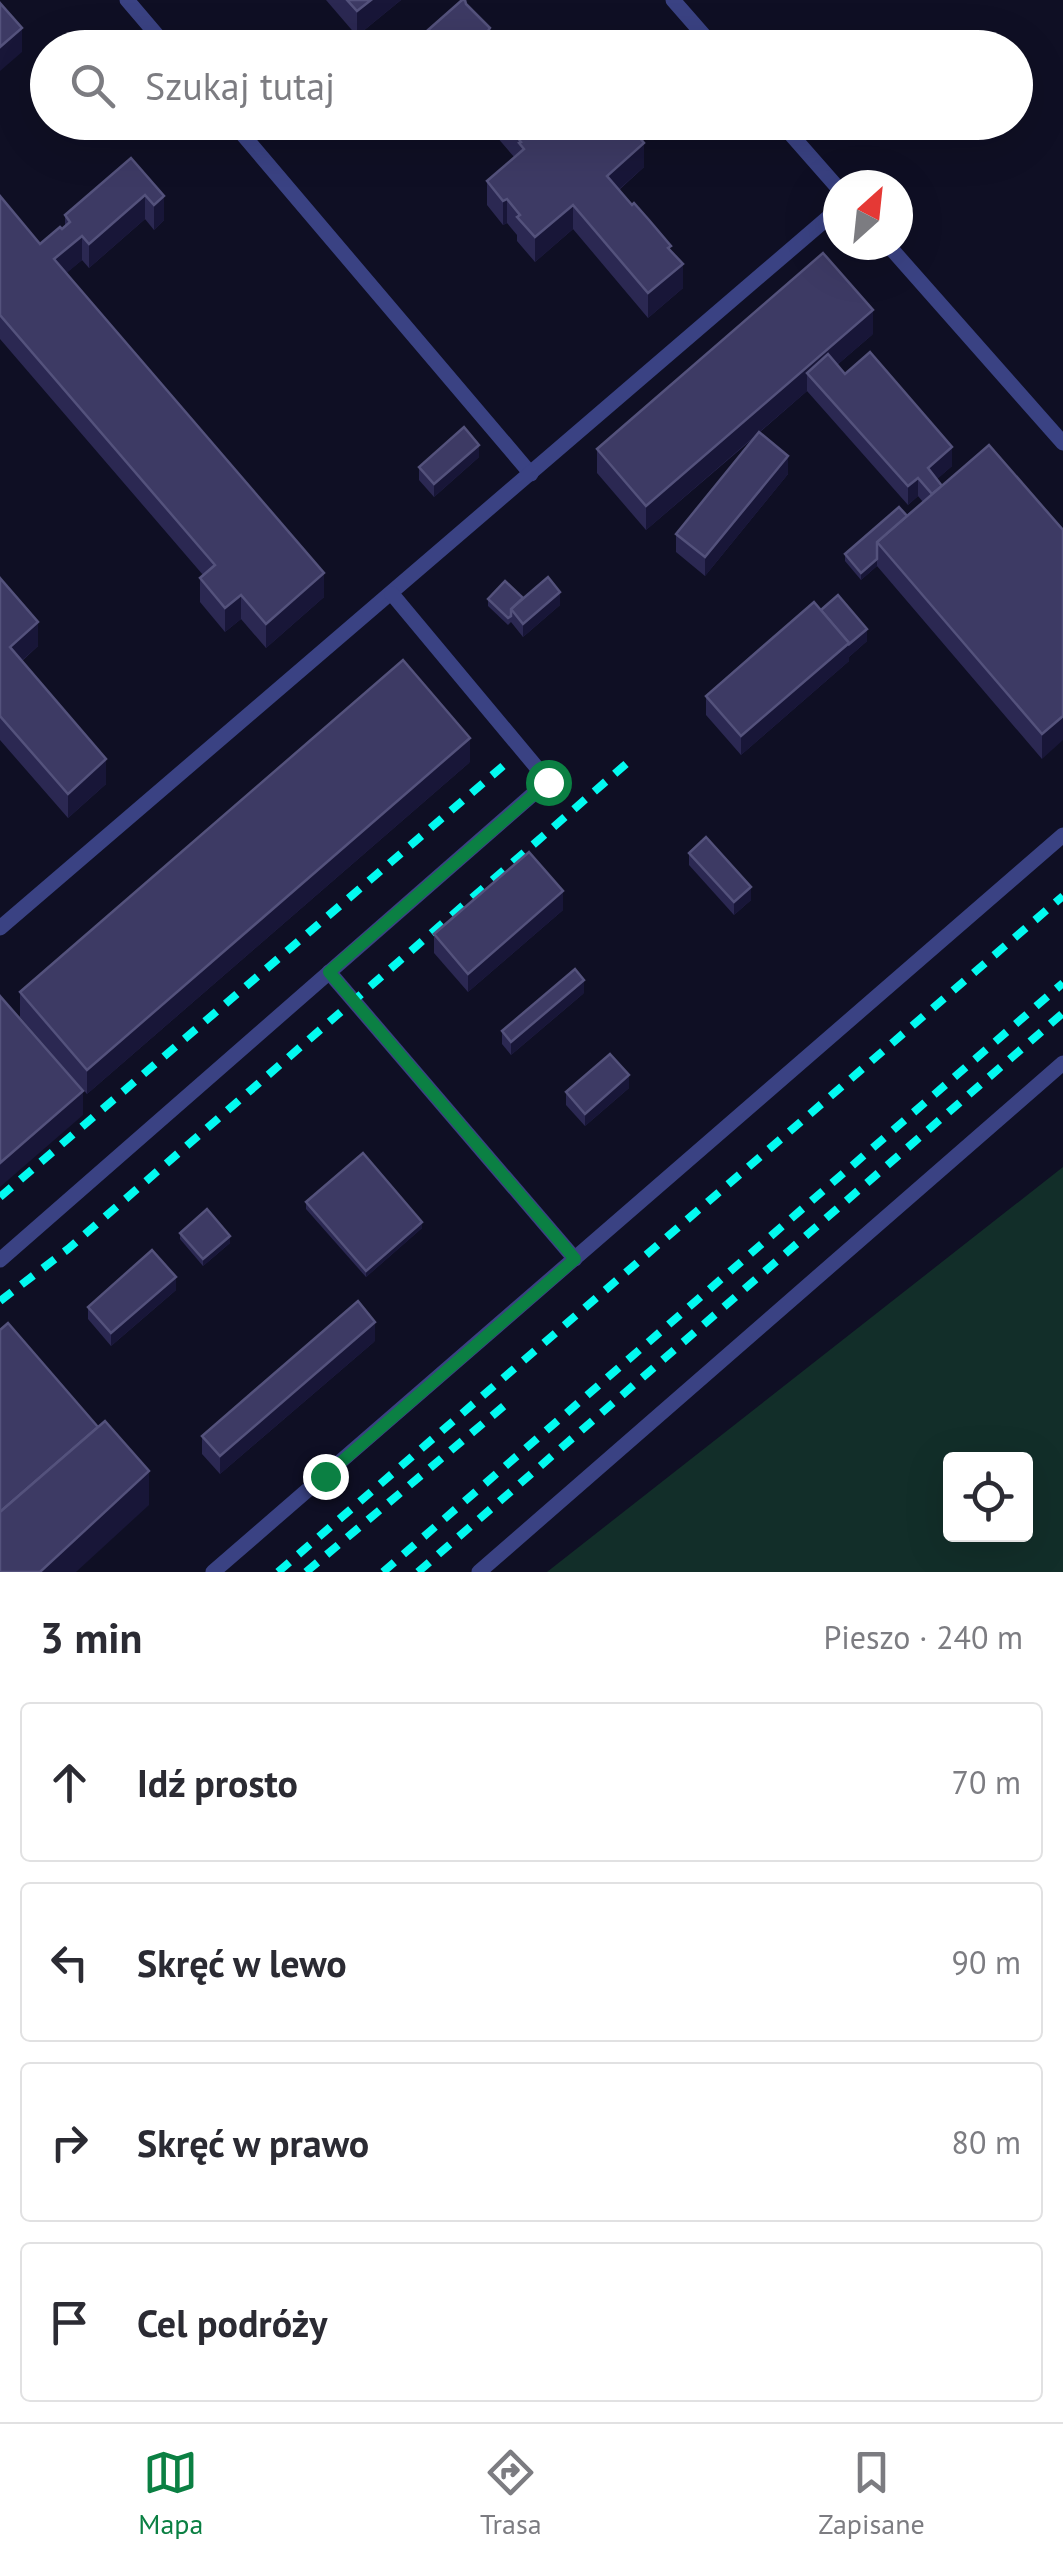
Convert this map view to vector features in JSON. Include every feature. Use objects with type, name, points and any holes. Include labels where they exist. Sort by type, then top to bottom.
[{"type":"lane","points":[[127,0],[153,30]]},
{"type":"lane","points":[[673,0],[699,30]]},
{"type":"lane","points":[[247,140],[531,474]]},
{"type":"lane","points":[[796,140],[823,171]]},
{"type":"lane","points":[[0,928],[823,221]]},
{"type":"lane","points":[[901,260],[1063,444]]},
{"type":"lane","points":[[0,1260],[548,782],[392,594]]},
{"type":"lane","points":[[213,1572],[1063,836]]},
{"type":"lane","points":[[329,972],[575,1259]]},
{"type":"lane","points":[[479,1572],[1063,1063]]},
{"type":"green space","points":[[1063,1167],[1063,1572],[547,1572]]},
{"type":"building","points":[[347,0],[371,0],[357,11]]},
{"type":"building","points":[[462,0],[490,28],[489,30],[428,30]]},
{"type":"building","points":[[0,3],[22,28],[0,47]]},
{"type":"building","points":[[641,140],[644,143],[607,176],[649,220],[683,264],[648,293],[573,205],[535,237],[507,199],[503,201],[487,181],[524,149],[521,142]]},
{"type":"building","points":[[131,158],[164,196],[154,205],[145,195],[89,244],[82,236],[54,259],[324,573],[266,624],[241,595],[225,608],[200,578],[215,565],[0,315],[0,196],[40,244],[70,222],[65,215]]},
{"type":"building","points":[[823,253],[823,260],[829,260],[873,310],[646,506],[597,449]]},
{"type":"building","points":[[870,352],[952,447],[928,468],[942,486],[932,494],[918,478],[908,486],[807,373],[828,354],[845,374]]},
{"type":"building","points":[[464,427],[479,445],[434,484],[419,467]]},
{"type":"building","points":[[759,432],[788,456],[705,557],[676,534]]},
{"type":"building","points":[[989,445],[1063,530],[1063,716],[1042,734],[877,542]]},
{"type":"building","points":[[899,507],[907,516],[877,542],[877,559],[861,573],[845,554]]},
{"type":"building","points":[[548,577],[560,592],[523,624],[511,609]]},
{"type":"building","points":[[0,578],[38,622],[10,647],[106,759],[68,794],[0,716]]},
{"type":"building","points":[[505,581],[523,598],[508,618],[488,599]]},
{"type":"building","points":[[838,595],[867,629],[848,645],[821,610]]},
{"type":"building","points":[[814,602],[849,643],[741,736],[706,696]]},
{"type":"building","points":[[403,660],[470,738],[87,1070],[20,992]]},
{"type":"building","points":[[706,837],[751,887],[734,902],[689,853]]},
{"type":"building","points":[[529,852],[563,891],[468,974],[434,934]]},
{"type":"building","points":[[575,969],[584,980],[511,1042],[502,1031]]},
{"type":"building","points":[[0,996],[83,1091],[0,1163]]},
{"type":"building","points":[[610,1054],[629,1075],[585,1114],[566,1092]]},
{"type":"building","points":[[363,1153],[422,1222],[366,1271],[306,1202]]},
{"type":"building","points":[[207,1209],[230,1236],[203,1259],[180,1233]]},
{"type":"building","points":[[152,1250],[176,1277],[111,1333],[88,1307]]},
{"type":"building","points":[[358,1301],[375,1322],[220,1456],[202,1436]]},
{"type":"building","points":[[8,1323],[98,1427],[0,1512],[0,1330]]},
{"type":"building","points":[[105,1421],[149,1471],[40,1572],[0,1572],[0,1512]]},
{"type":"railway","points":[[0,1301],[68,1249],[634,757]]},
{"type":"railway","points":[[0,1197],[503,766]]},
{"type":"railway","points":[[278,1572],[1063,896]]},
{"type":"railway","points":[[383,1572],[1063,983]]},
{"type":"railway","points":[[418,1572],[1063,1013]]},
{"type":"railway","points":[[306,1572],[511,1400]]},
{"type":"route","points":[[325,1476],[575,1259],[329,972],[548,782]]}]
